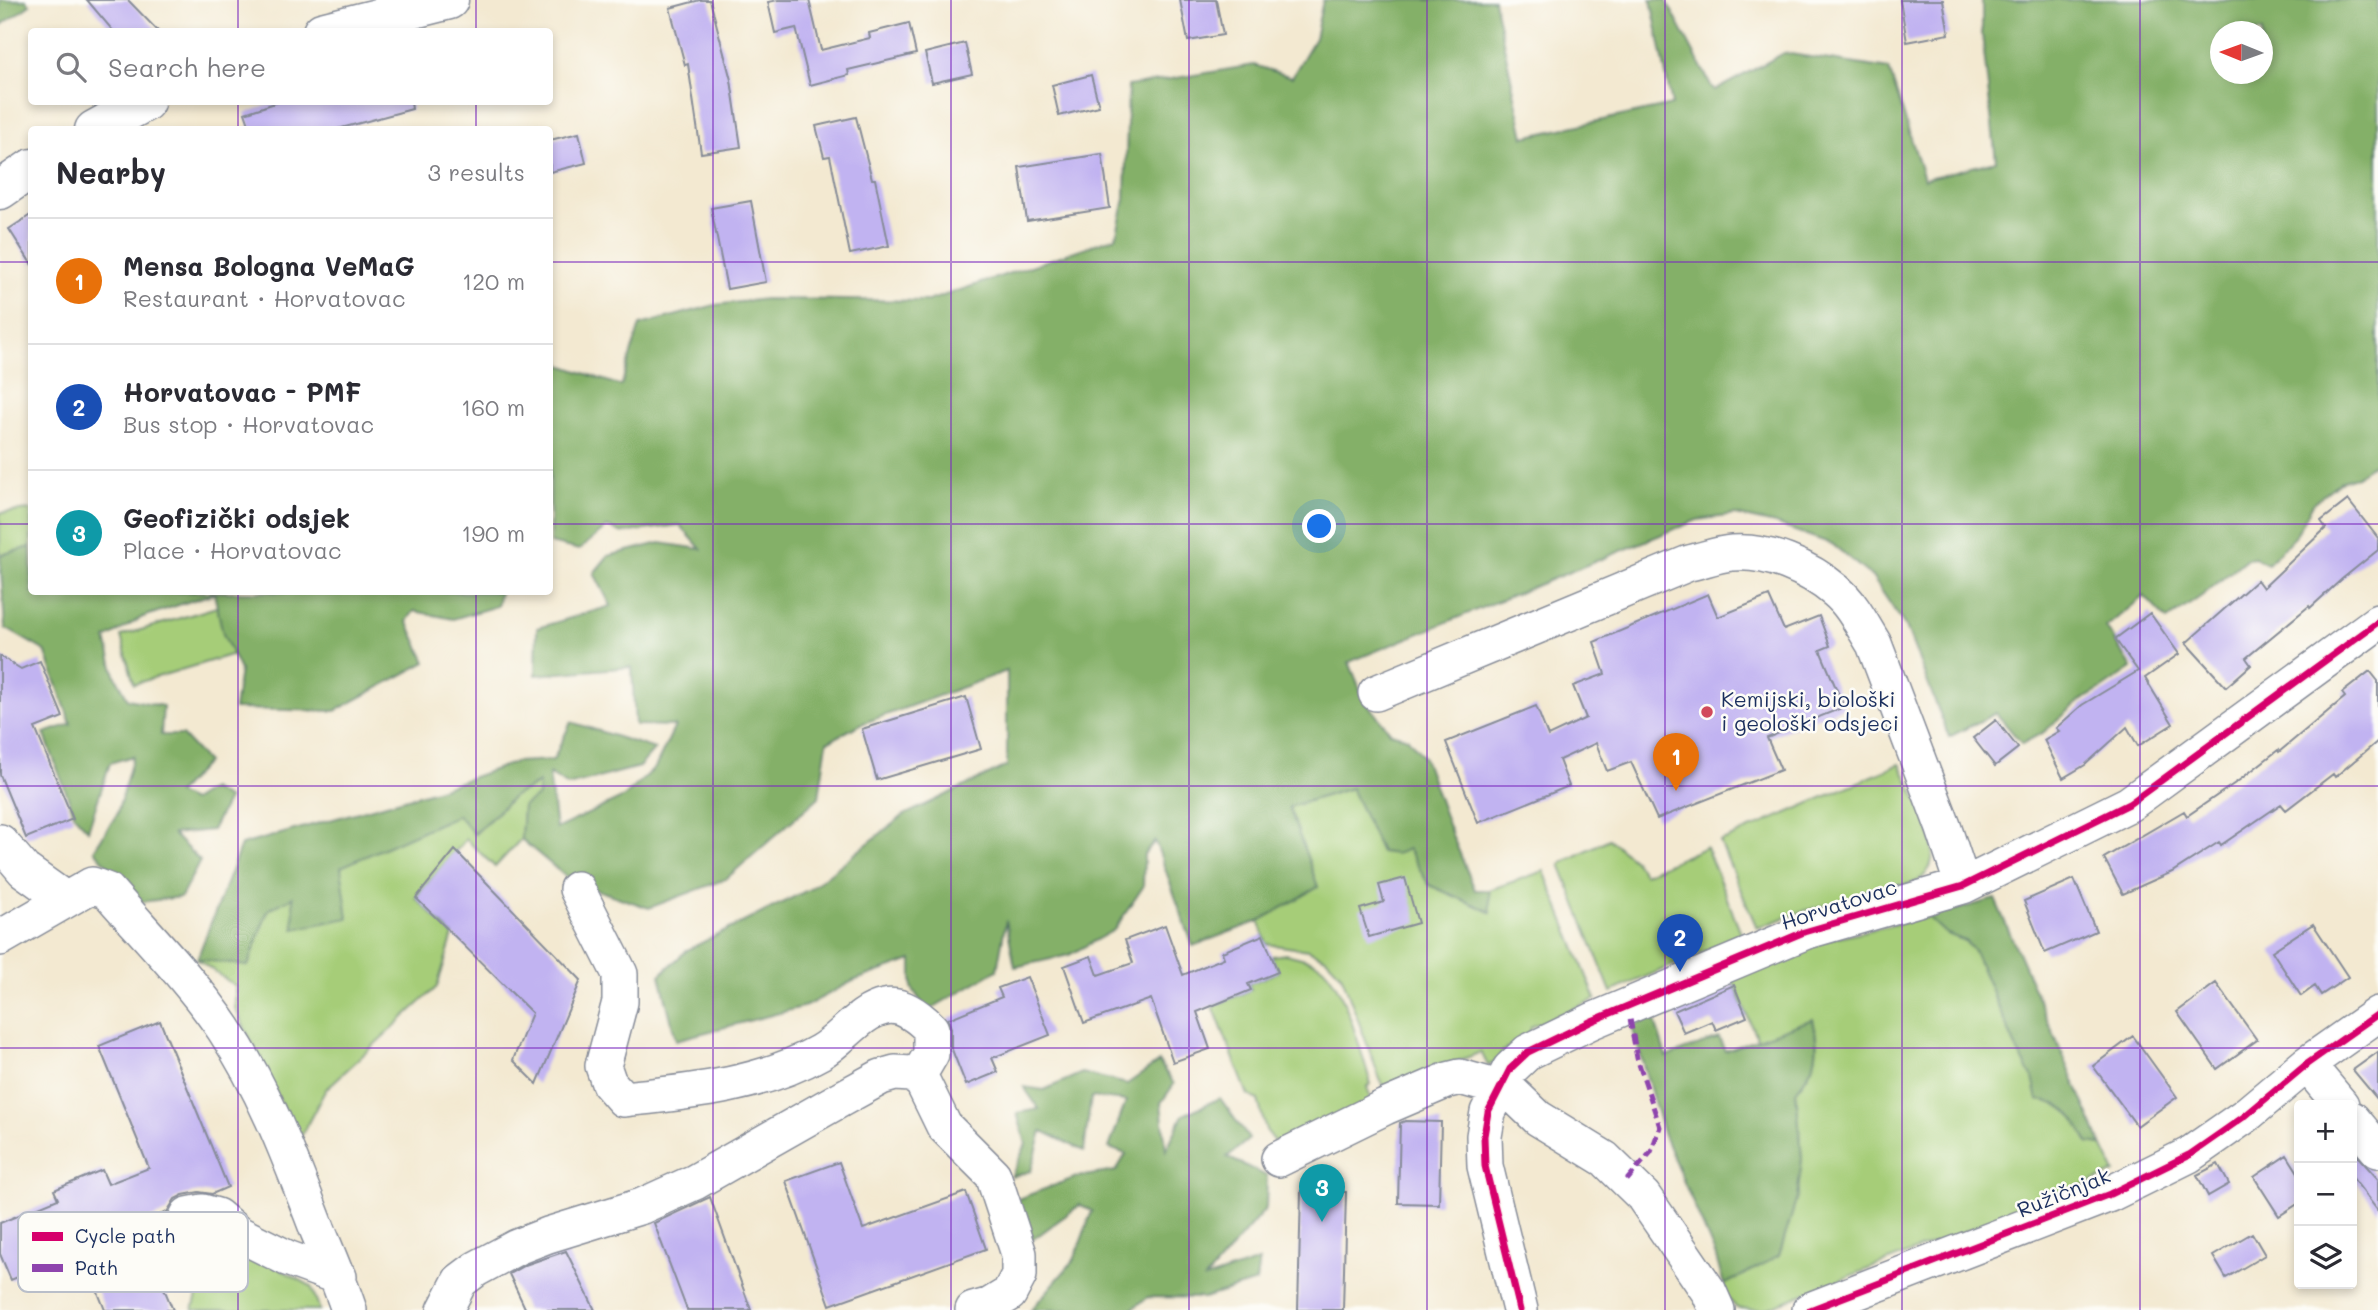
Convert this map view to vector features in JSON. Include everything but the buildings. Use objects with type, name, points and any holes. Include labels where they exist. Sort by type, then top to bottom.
[{"type":"main road","points":[[338,28],[449,0]]},
{"type":"main road","points":[[101,126],[140,105]]},
{"type":"main road","points":[[0,190],[28,171]]},
{"type":"street","points":[[1376,692],[1689,563],[1731,553],[1761,555],[1801,568],[1838,592],[1874,644],[1963,886]]},
{"type":"street","name":"Horvatovac","points":[[1520,1310],[1483,1151],[1488,1112],[1510,1069],[1528,1052],[1592,1021],[1804,932],[1963,886],[2132,809],[2378,622]]},
{"type":"street","points":[[0,842],[24,870],[66,900]]},
{"type":"street","points":[[0,938],[92,885],[108,891],[223,1028],[259,1087],[296,1170],[339,1277],[349,1310]]},
{"type":"street","points":[[577,889],[621,974],[620,1002],[603,1066],[609,1083],[623,1099],[695,1091],[767,1075],[821,1052],[870,1011],[889,1006],[908,1011],[931,1030],[931,1054],[917,1078]]},
{"type":"street","name":"Ružičnjak","points":[[1810,1310],[2067,1212],[2131,1184],[2200,1148],[2311,1068],[2378,1014]]},
{"type":"street","points":[[2311,1068],[2337,1100]]},
{"type":"street","points":[[445,1310],[460,1281],[476,1269],[517,1247],[642,1206],[695,1182],[881,1077],[895,1073],[911,1074],[922,1081],[944,1125],[993,1175],[1019,1254],[1019,1275],[1009,1294],[973,1310]]},
{"type":"street","points":[[1279,1159],[1385,1107],[1448,1080],[1460,1077],[1499,1088],[1513,1094],[1538,1118],[1605,1159],[1643,1196],[1709,1292],[1717,1310]]},
{"type":"street","points":[[2357,1125],[2378,1150]]},
{"type":"street","points":[[248,1238],[287,1258],[339,1277]]},
{"type":"green space","points":[[0,0],[26,0],[30,5],[0,26]]},
{"type":"green space","points":[[1323,0],[1494,0],[1524,137],[1672,105],[1651,0],[1666,0],[1714,91],[1784,53],[1889,69],[1924,179],[1996,161],[1982,34],[1982,0],[2378,0],[2378,461],[2355,477],[2340,482],[2314,502],[2296,535],[2268,564],[2255,558],[2246,559],[2203,595],[2167,620],[2144,596],[2106,627],[2132,668],[2080,701],[2044,732],[2022,744],[1996,713],[1949,737],[1906,627],[1872,577],[1832,544],[1775,524],[1735,515],[1697,520],[1349,662],[1365,701],[1391,733],[1408,738],[1424,758],[1475,890],[1489,890],[1491,912],[1429,885],[1408,849],[1396,854],[1381,852],[1351,788],[1289,807],[1318,887],[1259,921],[1193,946],[1155,841],[1144,854],[1143,887],[1114,930],[1069,955],[1015,967],[1006,920],[997,970],[927,1011],[912,988],[912,960],[853,981],[806,1006],[676,1040],[660,975],[687,950],[810,889],[904,815],[1007,766],[1007,671],[861,724],[827,742],[819,797],[726,879],[649,908],[571,881],[521,839],[523,806],[538,796],[539,783],[514,796],[474,834],[458,815],[341,867],[348,918],[294,929],[293,897],[268,910],[248,966],[197,959],[241,845],[436,790],[516,762],[553,760],[571,722],[655,749],[639,767],[568,786],[549,774],[556,829],[624,797],[655,768],[675,726],[635,725],[632,667],[536,675],[537,628],[611,606],[594,573],[608,556],[660,543],[701,549],[680,525],[623,533],[607,527],[579,550],[553,544],[553,324],[561,365],[621,386],[640,325],[715,305],[765,299],[928,301],[1116,237],[1125,199],[1128,86],[1254,65],[1292,77],[1315,38]]},
{"type":"green space","points":[[28,510],[28,548],[0,555],[0,513]]},
{"type":"green space","points":[[28,548],[28,595],[208,595],[143,617],[106,639],[115,675],[128,699],[163,706],[161,735],[182,735],[207,762],[177,794],[192,801],[211,789],[228,799],[212,830],[173,834],[200,861],[181,897],[141,902],[94,850],[117,814],[133,756],[110,763],[88,830],[75,816],[44,733],[71,724],[45,651],[5,628],[0,555]]},
{"type":"green space","points":[[214,595],[499,595],[497,606],[453,619],[414,611],[407,621],[426,662],[335,711],[234,709],[240,670],[223,634]]},
{"type":"green space","points":[[223,605],[237,653],[134,684],[121,636]]},
{"type":"green space","points":[[1900,764],[1922,808],[1932,842],[1932,858],[1927,872],[1916,882],[1807,910],[1757,928],[1720,842]]},
{"type":"green space","points":[[540,783],[538,796],[523,806],[521,839],[495,867],[466,839],[416,898],[453,935],[437,987],[326,1089],[299,1140],[235,1008],[235,986],[197,959],[248,966],[268,910],[340,867],[458,815],[475,834],[514,796]]},
{"type":"green space","points":[[1352,788],[1381,852],[1408,849],[1429,885],[1490,912],[1489,890],[1544,871],[1596,999],[1531,1027],[1530,1034],[1503,1051],[1496,1062],[1488,1066],[1481,1052],[1384,1090],[1341,974],[1326,958],[1308,950],[1267,944],[1259,921],[1318,887],[1289,807]]},
{"type":"green space","points":[[1609,839],[1634,860],[1644,874],[1706,847],[1742,935],[1611,992],[1560,864]]},
{"type":"green space","points":[[1995,899],[2102,1145],[2088,1143],[2075,1120],[2064,1109],[2038,1100],[2033,1078],[2018,1052],[1974,951],[1965,941],[1945,933],[1928,917]]},
{"type":"green space","points":[[1928,917],[1945,933],[1965,941],[1974,951],[2018,1052],[2034,1078],[2038,1100],[2057,1105],[2070,1114],[2088,1143],[2102,1145],[2115,1173],[1763,1310],[1737,1308],[1724,1295],[1724,1285],[1797,1198],[1802,1159],[1796,1091],[1813,1065],[1817,1041],[1813,1019],[1757,1039],[1731,977],[1828,939]]},
{"type":"green space","points":[[1286,954],[1318,964],[1336,985],[1371,1084],[1367,1087],[1372,1103],[1280,1148],[1266,1130],[1258,1100],[1248,1095],[1213,1006],[1251,990],[1248,984],[1278,972],[1271,956]]},
{"type":"green space","points":[[1654,1018],[1666,1057],[1719,1038],[1725,1051],[1813,1019],[1815,1057],[1813,1065],[1796,1091],[1802,1159],[1797,1198],[1779,1256],[1724,1285],[1715,1254],[1664,1136],[1632,1026]]},
{"type":"green space","points":[[1159,1062],[1174,1084],[1161,1103],[1166,1150],[1183,1115],[1220,1098],[1249,1139],[1227,1157],[1267,1176],[1266,1208],[1205,1279],[1259,1261],[1256,1282],[1204,1298],[1148,1297],[1131,1310],[1031,1310],[1074,1260],[1092,1211],[1080,1205],[1032,1240],[1012,1201],[1077,1177],[1116,1171],[1126,1154],[1109,1148],[1126,1101],[1091,1097],[1084,1151],[1042,1131],[1031,1171],[1011,1177],[1026,1144],[1017,1113],[1039,1109],[1024,1087],[1044,1090],[1082,1073],[1127,1084]]},
{"type":"green space","points":[[248,1251],[311,1286],[320,1310],[193,1310],[198,1292],[248,1292]]},
{"type":"marked path","points":[[1627,1180],[1651,1152],[1660,1127],[1637,1058],[1630,1019]]},
{"type":"cycle path","points":[[1520,1310],[1485,1166],[1484,1136],[1488,1112],[1510,1069],[1528,1052],[1592,1021],[1804,932],[1963,886],[2129,804],[2378,622]]},
{"type":"cycle path","points":[[1810,1310],[2110,1194],[2189,1155],[2245,1116],[2307,1064],[2378,1014]]},
{"type":"place","name":"Kemijski, biološki i geološki odsjeci","points":[[1707,712]]},
{"type":"place","name":"Mensa Bologna VeMaG","points":[[1676,791]]},
{"type":"place","name":"Horvatovac - PMF","points":[[1680,972]]},
{"type":"place","name":"Geofizički odsjek","points":[[1322,1222]]}]
